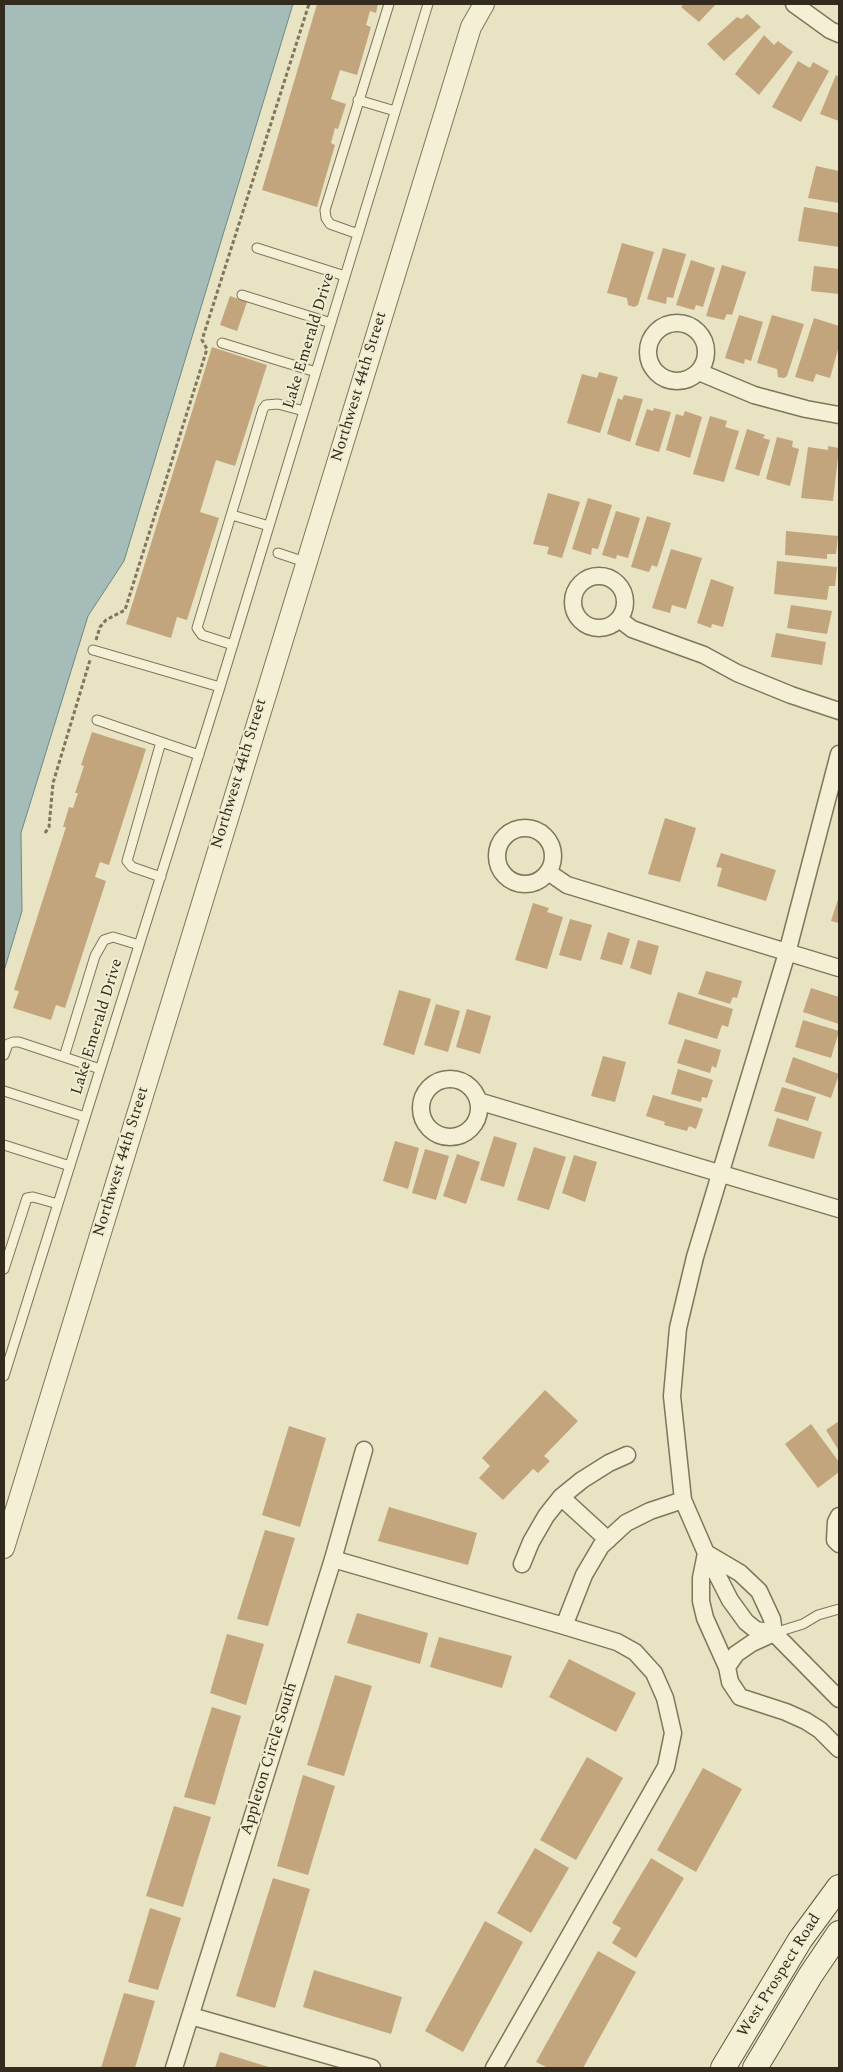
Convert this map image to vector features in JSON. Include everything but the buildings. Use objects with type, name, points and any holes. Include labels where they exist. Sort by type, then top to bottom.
[{"type":"main road","name":"West Prospect Road","points":[[723,2068],[784,1966],[839,1887]]},
{"type":"main road","name":"West Prospect Road","points":[[755,2068],[810,1976],[839,1933]]},
{"type":"street","name":"Northwest 44th Street","points":[[4,1548],[305,562],[471,27],[484,4]]},
{"type":"street","points":[[794,4],[830,30],[839,34]]},
{"type":"street","points":[[699,372],[754,395],[806,409],[839,415]]},
{"type":"street","points":[[619,619],[632,629],[704,655],[737,673],[791,695],[839,711]]},
{"type":"street","points":[[839,754],[788,953],[695,1257],[678,1328],[672,1396],[683,1500],[706,1553],[730,1600],[746,1622],[756,1630],[774,1633],[839,1699]]},
{"type":"street","points":[[548,872],[567,886],[839,968]]},
{"type":"street","points":[[478,1102],[839,1210]]},
{"type":"street","name":"Appleton Circle South","points":[[174,2068],[333,1559],[364,1450]]},
{"type":"street","points":[[522,1564],[531,1542],[546,1516],[562,1498],[582,1480],[609,1463],[627,1455]]},
{"type":"street","points":[[562,1498],[608,1540]]},
{"type":"street","points":[[564,1626],[584,1575],[601,1546],[626,1523],[650,1510],[683,1500]]},
{"type":"street","points":[[839,1516],[836,1522],[835,1540],[839,1544]]},
{"type":"street","points":[[706,1553],[740,1572],[759,1591],[772,1619],[774,1633]]},
{"type":"street","points":[[706,1553],[701,1578],[701,1601],[705,1618],[728,1667],[730,1682],[740,1698],[786,1712],[806,1721],[820,1730],[839,1749]]},
{"type":"street","points":[[333,1559],[617,1642],[635,1652],[654,1673],[665,1698],[673,1733],[666,1767],[494,2068]]},
{"type":"street","points":[[728,1667],[736,1654],[752,1643],[774,1633]]},
{"type":"street","points":[[190,2016],[372,2068]]},
{"type":"lane","points":[[358,234],[330,224],[326,218],[325,210],[389,4]]},
{"type":"lane","name":"Lake Emerald Drive","points":[[4,1376],[270,526],[428,4]]},
{"type":"lane","points":[[358,100],[395,111]]},
{"type":"lane","points":[[257,248],[345,276]]},
{"type":"lane","points":[[242,295],[331,323]]},
{"type":"lane","points":[[222,343],[316,372]]},
{"type":"lane","points":[[233,645],[202,635],[197,628],[263,409],[266,405],[278,404],[304,411]]},
{"type":"lane","points":[[232,515],[270,526]]},
{"type":"lane","points":[[278,553],[305,562]]},
{"type":"lane","points":[[93,650],[220,687]]},
{"type":"lane","points":[[97,720],[199,755]]},
{"type":"lane","points":[[161,742],[127,861],[132,867],[161,877]]},
{"type":"lane","points":[[64,1057],[95,956],[104,940],[113,937],[139,945]]},
{"type":"lane","points":[[4,1055],[8,1044],[19,1042],[100,1069]]},
{"type":"lane","points":[[4,1091],[85,1117]]},
{"type":"lane","points":[[4,1145],[70,1166]]},
{"type":"lane","points":[[4,1269],[27,1198],[33,1197],[58,1204]]},
{"type":"lane","points":[[774,1633],[803,1624],[818,1615],[839,1608]]},
{"type":"path","points":[[45,833],[49,827],[54,783],[100,627],[106,620],[125,610],[206,349],[202,340],[309,4]]},
{"type":"water","points":[[4,4],[293,4],[124,561],[88,616],[21,833],[22,911],[4,971]]}]
